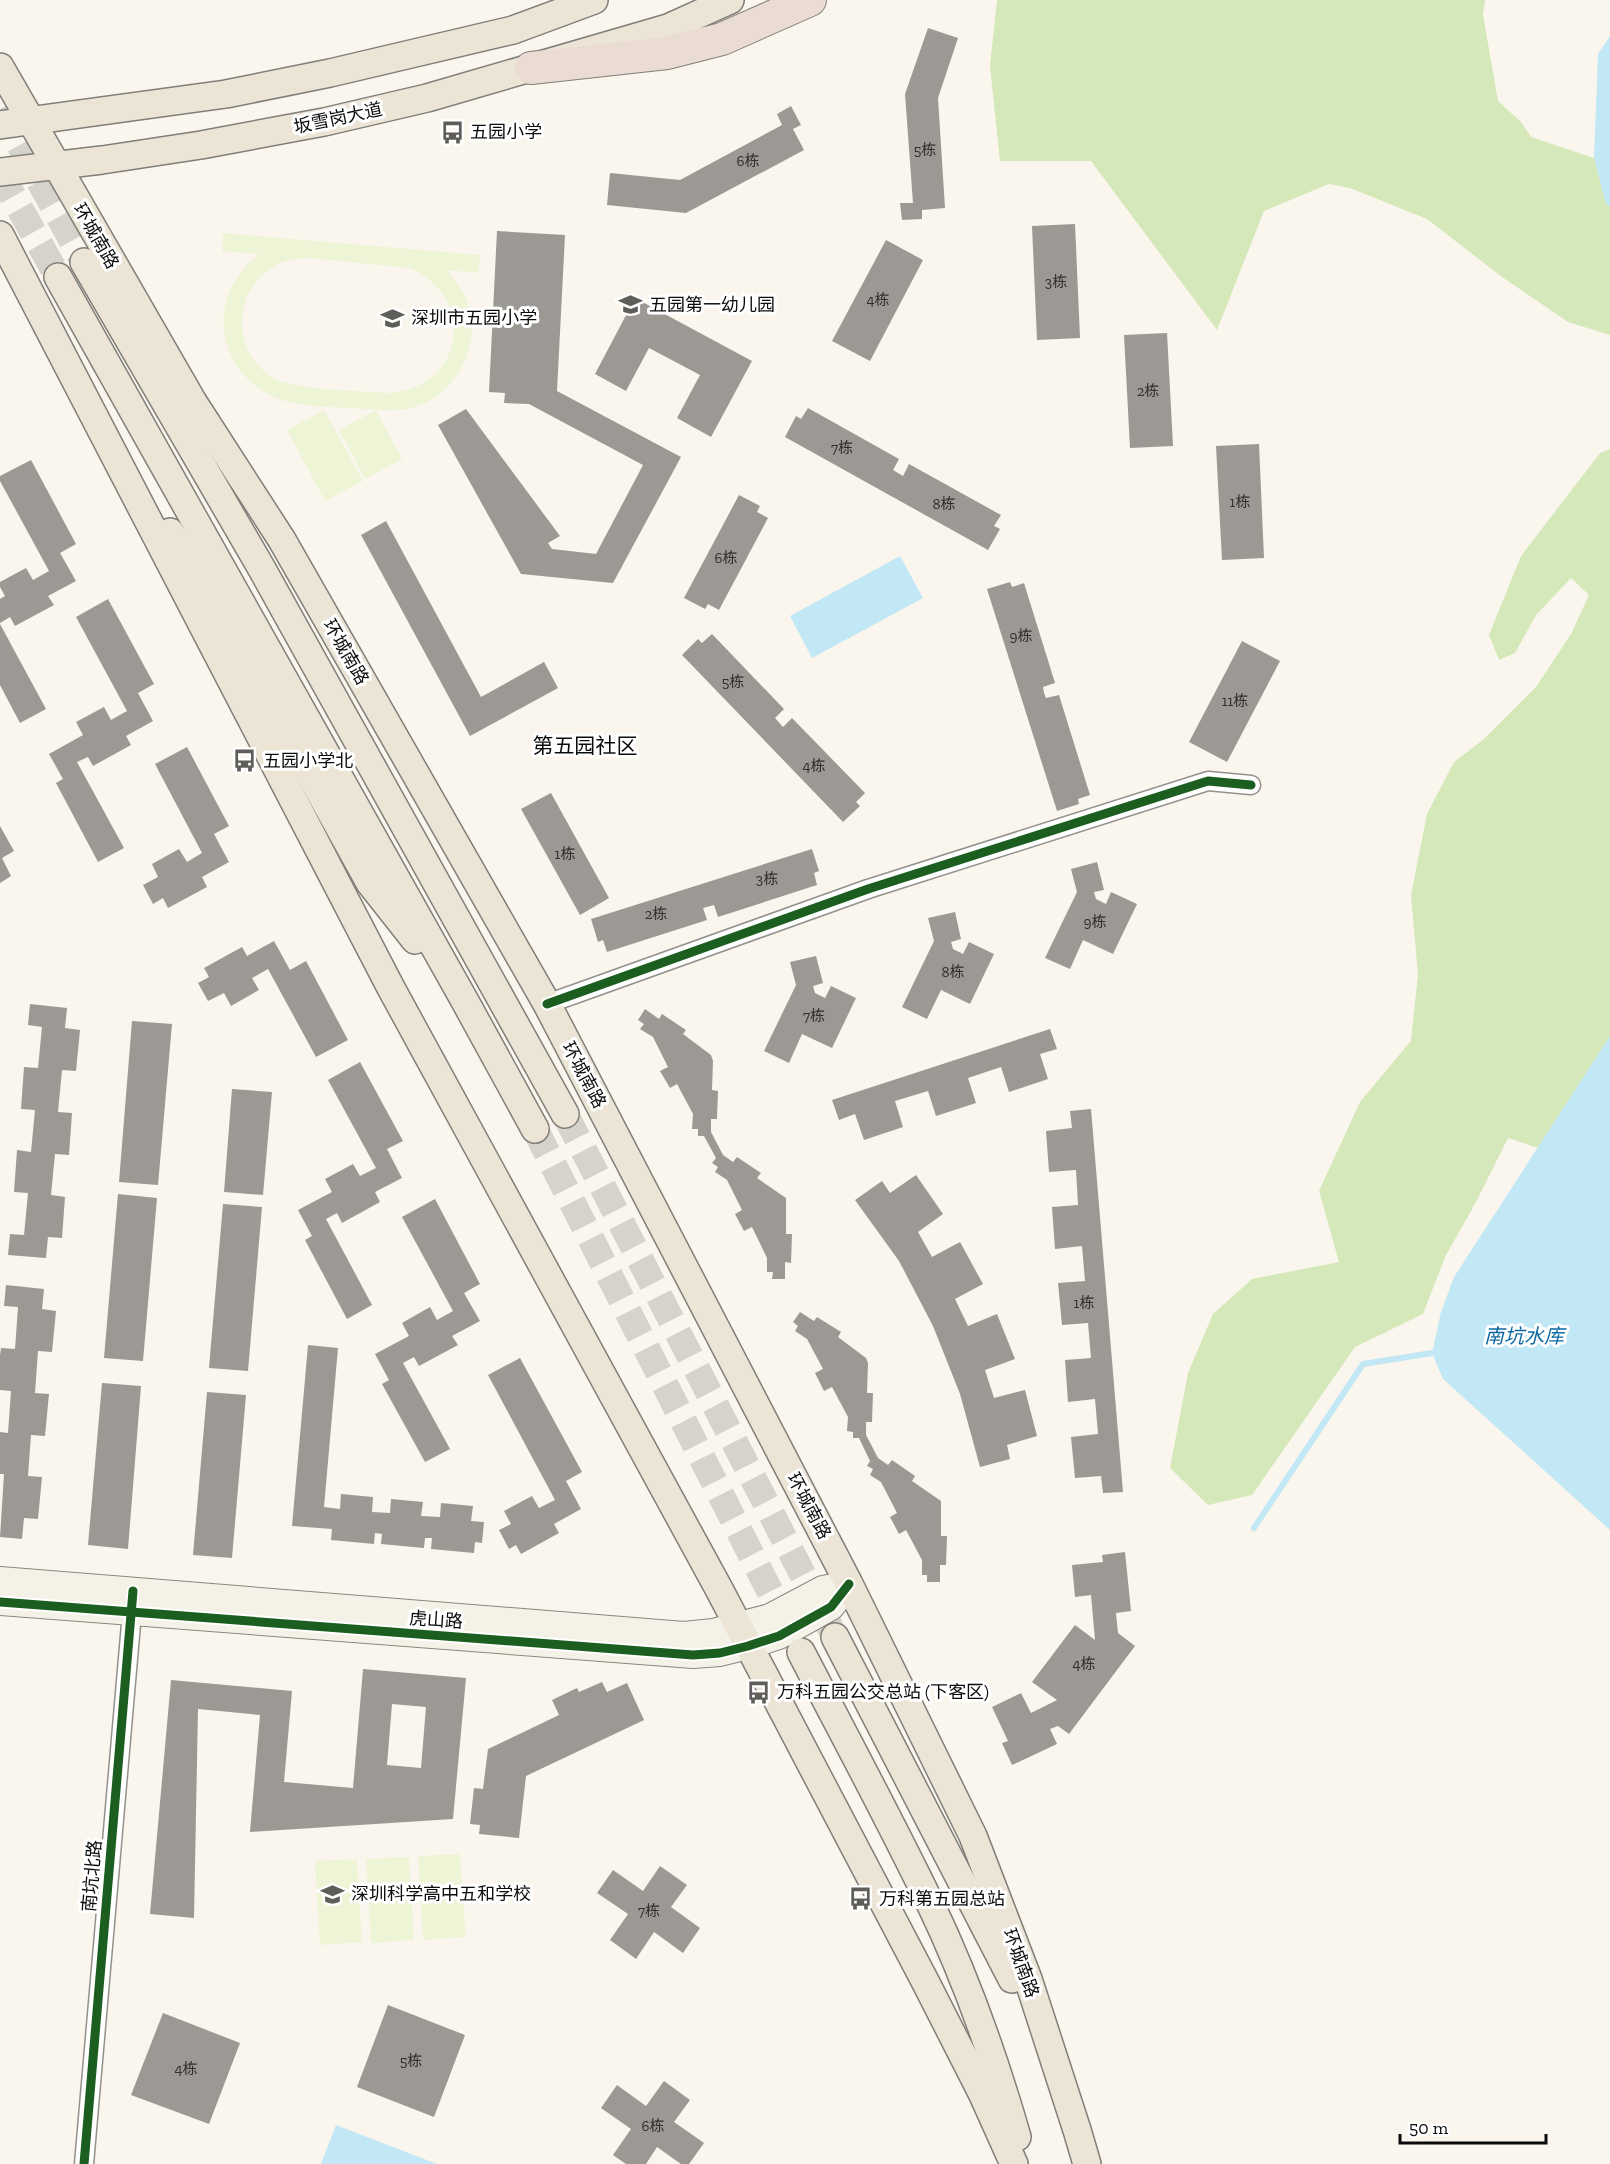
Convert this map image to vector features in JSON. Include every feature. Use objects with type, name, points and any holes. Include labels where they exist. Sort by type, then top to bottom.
[{"type":"highway","points":[[531,68],[667,53],[722,39],[810,0]]},
{"type":"main road","points":[[0,125],[226,94],[330,73],[513,30],[594,0]]},
{"type":"main road","name":"坂雪岗大道","points":[[0,172],[201,145],[324,122],[427,98],[668,28],[730,0]]},
{"type":"main road","name":"环城南路","points":[[0,67],[193,402],[282,540],[548,1004],[849,1584],[973,1836],[1028,1979],[1087,2164]]},
{"type":"main road","points":[[0,235],[391,988],[743,1636],[926,1983],[983,2095],[1014,2164]]},
{"type":"main road","name":"环城南路","points":[[84,262],[262,569],[565,1114]]},
{"type":"main road","points":[[58,277],[535,1129]]},
{"type":"main road","points":[[109,445],[199,573],[370,883],[466,1003]]},
{"type":"main road","points":[[282,540],[449,905]]},
{"type":"main road","name":"环城南路","points":[[835,1637],[1016,1986],[1077,2130]]},
{"type":"main road","points":[[801,1652],[925,1893],[947,1943],[996,2066],[1025,2164]]},
{"type":"street","points":[[548,1004],[868,889],[1208,781],[1251,785]]},
{"type":"street","name":"虎山路","points":[[0,1580],[133,1602]]},
{"type":"street","name":"虎山路","points":[[0,1602],[133,1602],[684,1635],[713,1632],[743,1636],[770,1617],[823,1589],[849,1584]]},
{"type":"street","name":"南坑北路","points":[[84,2164],[133,1602]]},
{"type":"green space","points":[[997,0],[1485,0],[1483,15],[1498,101],[1521,122],[1531,137],[1594,158],[1606,204],[1610,206],[1610,335],[1568,322],[1502,277],[1427,219],[1350,188],[1329,184],[1264,211],[1217,330],[1091,161],[1000,161],[990,66]]},
{"type":"green space","points":[[223,233],[480,255],[478,273],[447,270],[461,288],[470,310],[471,340],[461,368],[443,391],[431,400],[412,408],[376,410],[326,407],[279,399],[263,391],[239,369],[231,355],[223,323],[230,290],[243,270],[259,254],[222,251]],"holes":[[[310,258],[409,268],[432,282],[446,300],[453,320],[453,341],[446,361],[432,377],[411,389],[385,393],[327,389],[283,382],[272,377],[258,365],[248,350],[243,333],[242,316],[246,299],[254,284],[266,271],[283,262]]]},
{"type":"green space","points":[[324,410],[363,481],[325,501],[287,430]]},
{"type":"green space","points":[[376,410],[402,459],[365,479],[339,430]]},
{"type":"green space","points":[[1610,449],[1610,1036],[1538,1148],[1508,1138],[1445,1257],[1423,1314],[1355,1347],[1252,1495],[1208,1505],[1170,1468],[1188,1373],[1213,1314],[1252,1279],[1339,1262],[1319,1191],[1360,1102],[1411,1041],[1418,974],[1411,895],[1427,814],[1454,762],[1484,739],[1536,687],[1571,634],[1589,595],[1571,578],[1536,615],[1515,653],[1499,660],[1489,635],[1521,556],[1600,453]]},
{"type":"green space","points":[[460,1854],[466,1937],[423,1940],[418,1856]]},
{"type":"green space","points":[[409,1857],[414,1940],[371,1943],[366,1859]]},
{"type":"green space","points":[[357,1859],[362,1942],[320,1945],[315,1861]]},
{"type":"water","points":[[1610,36],[1610,206],[1606,204],[1594,158],[1598,54]]},
{"type":"water","points":[[900,556],[923,598],[812,658],[790,616]]},
{"type":"water","name":"南坑水库","points":[[1610,1036],[1610,1530],[1443,1379],[1432,1353],[1441,1312],[1454,1277]]},
{"type":"water","points":[[336,2125],[437,2164],[321,2164]]},
{"type":"building","points":[[928,28],[958,38],[938,98],[945,208],[922,210],[922,219],[902,220],[900,203],[913,203],[905,94]]},
{"type":"building","points":[[791,106],[801,125],[793,129],[804,150],[686,213],[607,205],[610,173],[680,180],[782,125],[777,114]]},
{"type":"building","points":[[1075,224],[1080,338],[1037,340],[1032,226]]},
{"type":"building","points":[[497,231],[565,235],[557,391],[681,457],[613,583],[521,574],[438,425],[466,409],[560,536],[548,543],[552,549],[596,554],[643,465],[529,404],[504,403],[505,393],[489,392]]},
{"type":"building","points":[[886,240],[923,260],[870,361],[832,341]]},
{"type":"building","points":[[635,298],[752,361],[711,437],[677,418],[700,375],[649,348],[626,391],[595,374]]},
{"type":"building","points":[[1167,333],[1173,446],[1130,448],[1124,335]]},
{"type":"building","points":[[808,408],[899,459],[893,470],[903,476],[909,464],[1001,515],[994,526],[1000,529],[988,550],[785,437],[796,416],[801,419]]},
{"type":"building","points":[[1259,444],[1264,558],[1222,560],[1216,446]]},
{"type":"building","points":[[31,460],[76,544],[60,553],[76,581],[48,596],[54,605],[15,626],[10,617],[0,623],[0,599],[5,596],[0,582],[26,568],[33,580],[49,571],[0,481],[0,476]]},
{"type":"building","points":[[739,495],[760,506],[757,512],[768,518],[719,610],[708,604],[705,609],[684,598]]},
{"type":"building","points":[[386,521],[481,697],[544,662],[558,688],[470,736],[361,535]]},
{"type":"building","points":[[1010,582],[1012,587],[1024,583],[1055,683],[1043,687],[1044,693],[1046,698],[1059,695],[1090,795],[1078,799],[1079,804],[1057,811],[987,589]]},
{"type":"building","points":[[108,599],[154,684],[138,693],[153,721],[126,736],[131,745],[93,766],[88,757],[77,762],[124,848],[98,862],[56,783],[63,779],[49,754],[83,735],[76,722],[104,707],[111,720],[127,711],[76,617]]},
{"type":"building","points":[[0,624],[46,709],[20,723],[0,685]]},
{"type":"building","points":[[712,634],[784,709],[775,718],[783,727],[792,718],[865,793],[856,802],[860,806],[843,822],[682,655],[698,639],[702,643]]},
{"type":"building","points":[[1242,641],[1280,661],[1227,762],[1189,742]]},
{"type":"building","points":[[187,747],[229,826],[214,834],[229,862],[202,877],[207,887],[168,908],[163,898],[153,904],[143,885],[158,877],[152,864],[179,849],[187,862],[202,853],[155,764]]},
{"type":"building","points":[[551,793],[609,898],[580,915],[521,809]]},
{"type":"building","points":[[0,826],[14,851],[2,858],[11,876],[0,883]]},
{"type":"building","points":[[812,849],[819,871],[814,873],[817,885],[718,917],[714,905],[703,908],[707,920],[607,952],[603,940],[598,942],[591,919]]},
{"type":"building","points":[[1097,862],[1104,890],[1094,892],[1096,899],[1106,904],[1111,892],[1137,904],[1113,954],[1083,940],[1070,969],[1045,958],[1077,892],[1071,869]]},
{"type":"building","points":[[955,912],[961,939],[951,942],[953,949],[963,954],[969,942],[994,954],[970,1004],[941,990],[927,1019],[902,1007],[934,941],[928,918]]},
{"type":"building","points":[[274,941],[290,970],[306,961],[348,1040],[316,1057],[268,969],[252,978],[259,990],[231,1006],[224,993],[208,1001],[198,983],[209,977],[204,968],[242,947],[247,956]]},
{"type":"building","points":[[816,956],[823,983],[813,986],[815,993],[825,998],[831,986],[856,998],[832,1048],[802,1034],[789,1063],[764,1051],[796,985],[790,962]]},
{"type":"building","points":[[30,1004],[67,1008],[65,1028],[80,1030],[76,1071],[62,1070],[58,1112],[72,1113],[69,1155],[55,1154],[51,1195],[65,1197],[62,1238],[48,1237],[46,1258],[8,1255],[10,1234],[24,1235],[28,1193],[14,1192],[17,1150],[31,1152],[35,1110],[21,1109],[24,1067],[38,1068],[42,1027],[28,1025]]},
{"type":"building","points":[[645,1009],[659,1019],[662,1014],[686,1030],[683,1034],[711,1055],[713,1061],[712,1090],[718,1091],[717,1119],[711,1119],[711,1132],[723,1155],[733,1162],[737,1157],[761,1173],[757,1178],[786,1198],[786,1234],[792,1234],[791,1263],[785,1262],[785,1279],[772,1279],[773,1272],[767,1272],[767,1258],[752,1227],[744,1231],[735,1214],[742,1210],[727,1180],[715,1172],[718,1167],[712,1163],[716,1158],[704,1136],[698,1136],[698,1129],[692,1129],[693,1114],[677,1084],[670,1088],[660,1071],[668,1067],[653,1037],[640,1029],[644,1024],[638,1020]]},
{"type":"building","points":[[132,1021],[172,1024],[158,1185],[119,1182]]},
{"type":"building","points":[[1050,1029],[1057,1049],[1040,1054],[1048,1079],[1009,1092],[1001,1067],[968,1078],[976,1103],[936,1116],[928,1091],[895,1101],[903,1127],[864,1140],[855,1114],[839,1120],[832,1100]]},
{"type":"building","points":[[360,1062],[403,1141],[387,1149],[402,1178],[375,1192],[380,1202],[342,1223],[337,1213],[326,1219],[372,1305],[347,1319],[305,1240],[312,1236],[298,1210],[332,1192],[325,1179],[353,1164],[360,1176],[376,1168],[328,1080]]},
{"type":"building","points":[[232,1089],[272,1092],[263,1195],[224,1192]]},
{"type":"building","points":[[1091,1109],[1123,1492],[1103,1493],[1101,1476],[1075,1478],[1071,1437],[1098,1434],[1095,1399],[1068,1402],[1065,1360],[1091,1358],[1088,1323],[1062,1325],[1058,1283],[1085,1281],[1082,1246],[1055,1249],[1052,1207],[1078,1205],[1076,1170],[1049,1172],[1046,1131],[1072,1128],[1070,1111]]},
{"type":"building","points":[[916,1175],[943,1214],[918,1232],[932,1257],[960,1242],[983,1284],[955,1299],[968,1326],[997,1314],[1015,1359],[985,1370],[994,1398],[1025,1390],[1037,1436],[1007,1445],[1010,1459],[980,1467],[960,1394],[933,1326],[899,1261],[855,1200],[882,1181],[890,1193]]},
{"type":"building","points":[[118,1194],[157,1198],[143,1361],[104,1358]]},
{"type":"building","points":[[435,1199],[480,1284],[464,1293],[480,1321],[452,1336],[458,1345],[419,1366],[414,1357],[403,1363],[450,1449],[425,1462],[382,1384],[389,1380],[375,1354],[409,1336],[402,1323],[430,1307],[437,1320],[453,1311],[402,1217]]},
{"type":"building","points":[[223,1204],[262,1207],[248,1371],[209,1368]]},
{"type":"building","points":[[6,1285],[44,1289],[42,1309],[56,1311],[52,1352],[38,1351],[35,1393],[49,1394],[45,1436],[31,1435],[28,1476],[42,1477],[38,1519],[24,1518],[22,1539],[0,1537],[4,1474],[0,1474],[0,1432],[8,1433],[11,1391],[0,1390],[0,1355],[1,1348],[15,1349],[18,1307],[4,1306]]},
{"type":"building","points":[[800,1312],[814,1321],[817,1317],[841,1332],[838,1337],[866,1358],[868,1363],[867,1393],[873,1393],[872,1422],[866,1422],[866,1435],[878,1458],[888,1465],[892,1460],[915,1476],[912,1481],[941,1501],[941,1536],[947,1536],[946,1565],[940,1565],[940,1582],[927,1582],[927,1575],[922,1575],[922,1560],[906,1530],[899,1534],[890,1517],[897,1513],[881,1482],[870,1475],[873,1469],[867,1466],[870,1461],[859,1438],[853,1438],[853,1432],[847,1431],[848,1417],[832,1387],[824,1391],[815,1373],[823,1369],[807,1339],[795,1331],[798,1326],[793,1322]]},
{"type":"building","points":[[308,1345],[338,1348],[324,1507],[340,1509],[341,1494],[373,1497],[372,1512],[390,1513],[391,1499],[423,1502],[421,1516],[440,1517],[441,1503],[473,1506],[471,1521],[484,1522],[482,1543],[475,1542],[474,1553],[431,1549],[432,1538],[425,1538],[424,1548],[381,1544],[382,1534],[375,1533],[374,1544],[331,1540],[332,1529],[292,1526]]},
{"type":"building","points":[[520,1358],[582,1472],[566,1481],[581,1509],[554,1524],[559,1533],[521,1554],[516,1545],[509,1549],[499,1530],[511,1524],[504,1511],[532,1496],[539,1508],[555,1500],[488,1375]]},
{"type":"building","points":[[102,1383],[141,1386],[128,1549],[88,1545]]},
{"type":"building","points":[[207,1392],[246,1395],[232,1558],[193,1555]]},
{"type":"building","points":[[1125,1552],[1131,1611],[1116,1613],[1118,1633],[1135,1646],[1069,1734],[1058,1726],[1050,1729],[1057,1744],[1012,1765],[1002,1743],[1008,1741],[992,1707],[1021,1693],[1031,1713],[1057,1700],[1032,1682],[1075,1625],[1095,1640],[1091,1595],[1075,1597],[1072,1565],[1103,1562],[1102,1555]]},
{"type":"building","points":[[363,1669],[466,1678],[453,1819],[250,1832],[260,1715],[198,1709],[194,1918],[150,1914],[171,1680],[292,1691],[284,1782],[353,1788]],"holes":[[[392,1704],[426,1707],[421,1768],[387,1765]]]},
{"type":"building","points":[[602,1682],[607,1692],[627,1683],[644,1720],[526,1776],[519,1838],[479,1834],[480,1825],[470,1824],[474,1788],[483,1789],[488,1749],[559,1715],[552,1700],[577,1688],[579,1692]]},
{"type":"building","points":[[660,1866],[687,1885],[671,1907],[700,1928],[683,1953],[654,1932],[636,1959],[610,1940],[628,1914],[597,1893],[613,1870],[643,1891]]},
{"type":"building","points":[[388,2005],[465,2035],[434,2117],[357,2087]]},
{"type":"building","points":[[163,2013],[240,2043],[209,2124],[131,2095]]},
{"type":"building","points":[[664,2081],[690,2100],[674,2122],[704,2143],[689,2164],[681,2164],[657,2147],[646,2164],[626,2164],[613,2155],[631,2129],[601,2108],[617,2085],[646,2106]]},
{"type":"waterway","points":[[1254,1528],[1363,1364],[1432,1353]]},
{"type":"tunnel","points":[[0,109],[84,262]]},
{"type":"tunnel","points":[[0,173],[58,277]]},
{"type":"tunnel","points":[[565,1114],[835,1637]]},
{"type":"tunnel","points":[[535,1129],[791,1633]]},
{"type":"cycle path","points":[[547,1004],[868,889],[1208,781],[1251,785]]},
{"type":"cycle path","points":[[0,1602],[693,1655],[720,1653],[779,1636],[831,1607],[849,1584]]},
{"type":"cycle path","points":[[84,2164],[133,1591]]},
{"type":"place","name":"五园小学","points":[[452,132]]},
{"type":"place","name":"五园第一幼儿园","points":[[631,305]]},
{"type":"place","name":"深圳市五园小学","points":[[393,318]]},
{"type":"place","name":"五园小学北","points":[[245,761]]},
{"type":"place","name":"万科五园公交总站 (下客区)","points":[[759,1692]]},
{"type":"place","name":"深圳科学高中五和学校","points":[[333,1894]]},
{"type":"place","name":"万科第五园总站","points":[[861,1899]]},
{"type":"district","name":"第五园社区","points":[[585,745]]}]
